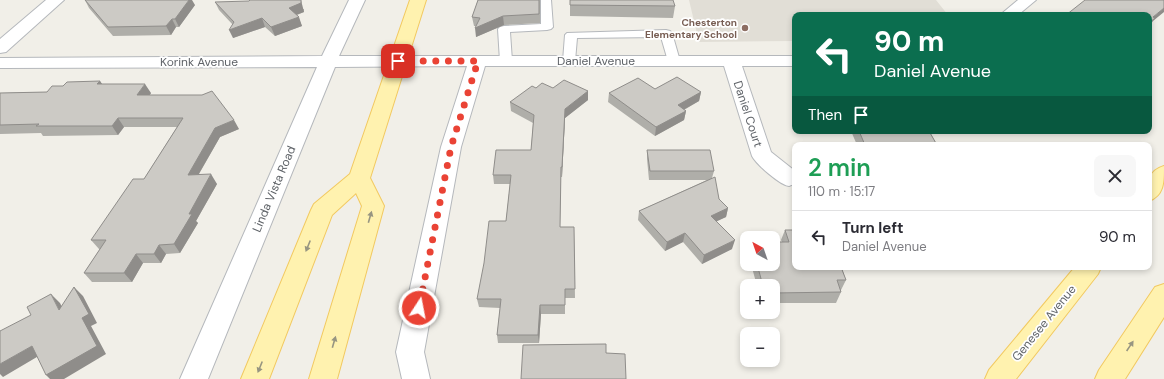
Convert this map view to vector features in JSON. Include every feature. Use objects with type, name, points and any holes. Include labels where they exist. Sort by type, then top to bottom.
[{"type":"main road","points":[[255,379],[322,210],[359,178],[418,0]]},
{"type":"main road","points":[[1152,189],[1164,174]]},
{"type":"main road","points":[[323,379],[373,206],[359,178]]},
{"type":"main road","name":"Genesee Avenue","points":[[999,379],[1087,270]]},
{"type":"main road","points":[[1109,379],[1164,295]]},
{"type":"street","points":[[0,48],[56,0]]},
{"type":"street","name":"Linda Vista Road","points":[[194,379],[328,61],[357,0]]},
{"type":"street","points":[[1012,12],[1028,0]]},
{"type":"street","name":"Korink Avenue","points":[[0,63],[398,61]]},
{"type":"street","name":"Daniel Avenue","points":[[398,61],[792,62]]},
{"type":"street","points":[[416,379],[410,352],[451,147],[478,61]]},
{"type":"street","name":"Daniel Court","points":[[732,62],[762,156],[789,178]]},
{"type":"lane","points":[[506,61],[504,29],[547,27],[546,0]]},
{"type":"lane","points":[[569,61],[571,35],[666,33],[674,61]]},
{"type":"shaded area","name":"Chesterton Elementary School","points":[[689,0],[936,0],[946,12],[792,12],[792,41],[699,42]]},
{"type":"building","points":[[85,0],[189,0],[175,19],[172,19],[166,26],[108,27]]},
{"type":"building","points":[[301,0],[301,3],[289,8],[299,17],[271,27],[262,18],[229,30],[234,22],[215,2]]},
{"type":"building","points":[[478,0],[539,0],[539,14],[503,16],[475,28],[480,18],[472,17]]},
{"type":"building","points":[[570,0],[673,0],[675,6],[570,5]]},
{"type":"building","points":[[1085,0],[1164,0],[1164,8],[1153,17],[1155,18],[1152,20],[1152,12],[1070,12]]},
{"type":"building","points":[[677,77],[701,92],[678,105],[686,111],[656,127],[609,93],[638,78],[655,89]]},
{"type":"building","points":[[564,80],[588,91],[565,109],[561,167],[560,227],[574,227],[575,289],[565,289],[565,305],[540,305],[538,335],[497,335],[501,299],[477,299],[484,263],[489,221],[506,221],[511,175],[493,175],[496,150],[531,150],[534,115],[510,102],[532,86],[536,88],[542,83],[553,88]]},
{"type":"building","points":[[100,81],[97,84],[145,84],[137,95],[202,95],[212,91],[234,120],[215,128],[188,175],[211,174],[189,214],[192,214],[174,244],[159,245],[154,254],[136,254],[124,273],[84,273],[106,240],[91,240],[133,179],[144,179],[183,118],[118,118],[112,126],[36,126],[39,124],[0,125],[0,93],[47,92],[52,86],[63,86],[67,82]]},
{"type":"building","points":[[860,134],[931,134],[935,142],[864,142]]},
{"type":"building","points":[[647,150],[710,150],[714,171],[650,171]]},
{"type":"building","points":[[715,177],[719,199],[728,208],[711,216],[735,240],[704,255],[685,233],[667,242],[639,211]]},
{"type":"building","points":[[785,230],[792,230],[792,270],[842,270],[846,280],[837,280],[841,292],[780,293],[780,279],[761,279],[759,271],[780,271],[780,242],[789,242]]},
{"type":"building","points":[[74,287],[89,314],[82,318],[97,346],[46,375],[32,346],[0,364],[0,331],[31,315],[27,307],[51,294],[59,310]]},
{"type":"building","points":[[606,344],[606,353],[625,354],[626,379],[521,379],[523,345]]},
{"type":"place","name":"Chesterton Elementary School","points":[[745,28]]},
{"type":"route","points":[[398,61],[478,61],[451,147],[419,308]]}]
